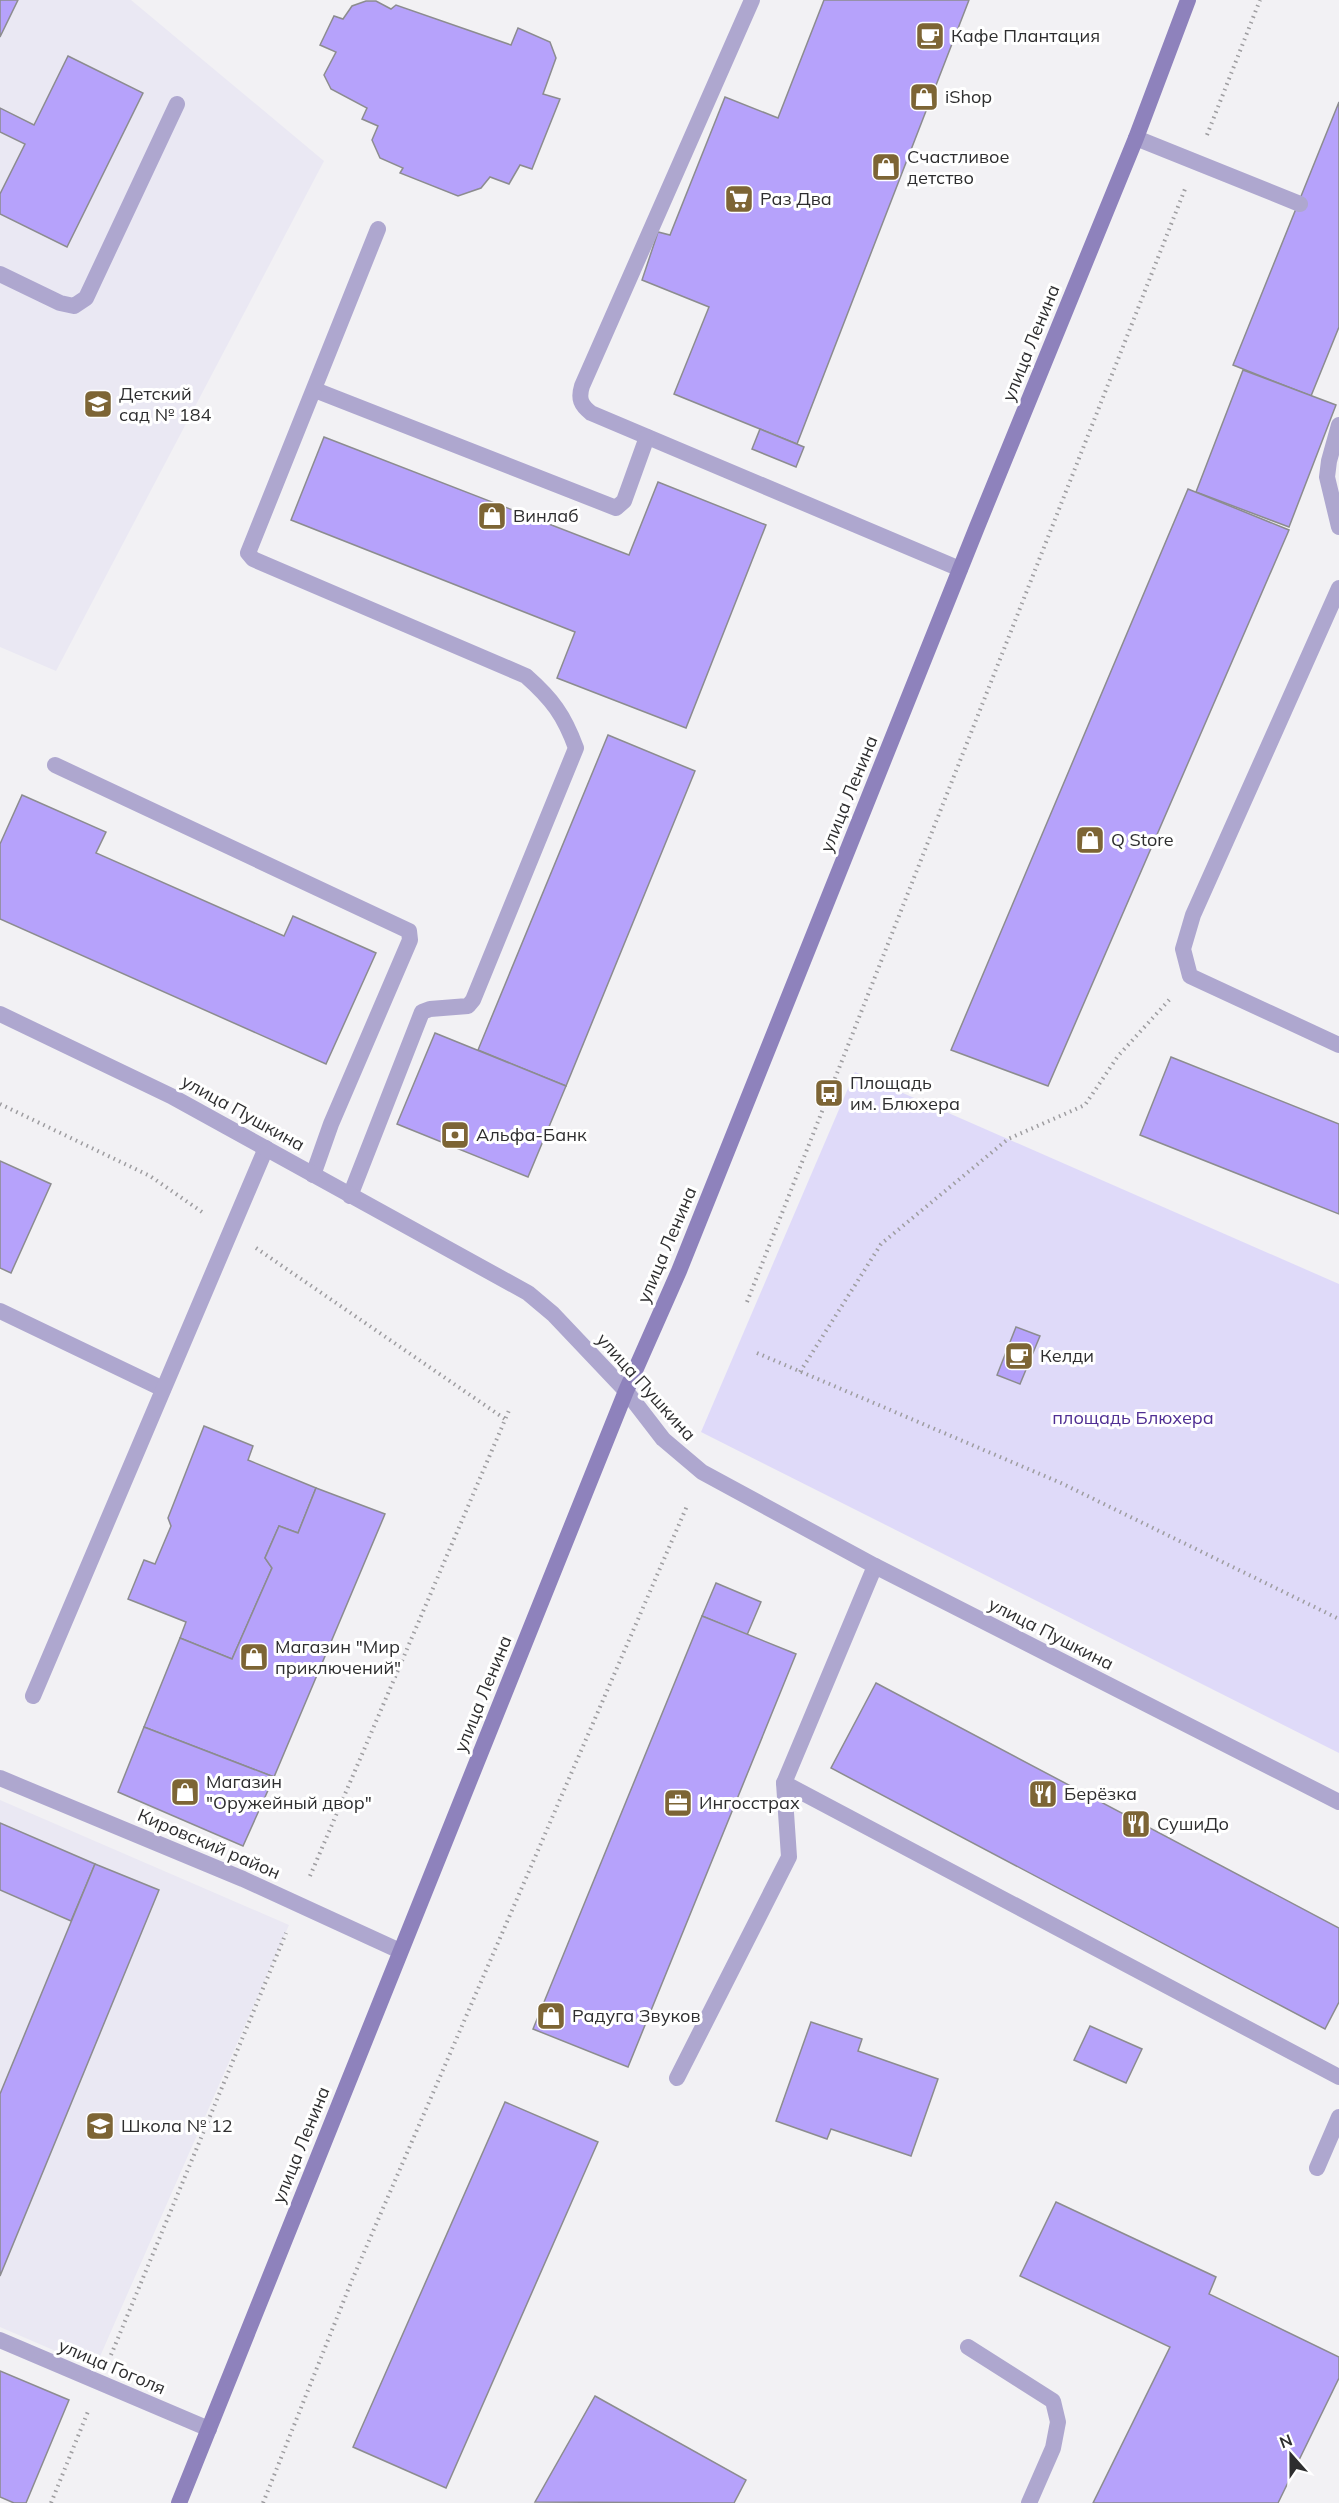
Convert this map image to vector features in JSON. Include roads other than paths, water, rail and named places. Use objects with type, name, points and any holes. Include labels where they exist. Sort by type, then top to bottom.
[{"type":"main road","name":"улица Ленина","points":[[179,2503],[626,1391],[683,1260],[960,569],[1136,138],[1188,0]]},
{"type":"street","points":[[752,0],[579,395],[582,406],[591,413],[960,569]]},
{"type":"street","points":[[0,274],[60,303],[74,306],[86,298],[177,104]]},
{"type":"street","points":[[1136,138],[1300,204]]},
{"type":"street","points":[[350,1196],[422,1012],[430,1009],[468,1006],[473,1000],[576,748],[567,723],[549,697],[526,676],[249,557],[249,548],[315,390],[378,229]]},
{"type":"street","points":[[315,390],[616,508],[624,501],[647,437]]},
{"type":"street","points":[[1339,424],[1327,477],[1339,527]]},
{"type":"street","points":[[1339,588],[1193,915],[1183,949],[1190,976],[1339,1045]]},
{"type":"street","points":[[55,765],[409,931],[410,940],[332,1124],[313,1175]]},
{"type":"street","name":"улица Пушкина","points":[[0,1014],[171,1096],[528,1293],[553,1314],[626,1391],[663,1439],[702,1472],[875,1566],[1339,1802]]},
{"type":"street","points":[[33,1696],[266,1148]]},
{"type":"street","points":[[0,1311],[163,1389]]},
{"type":"street","points":[[677,2078],[789,1857],[784,1783],[875,1566]]},
{"type":"street","name":"Кировский район","points":[[0,1778],[298,1904],[400,1951]]},
{"type":"street","points":[[784,1783],[1339,2078]]},
{"type":"street","points":[[1317,2168],[1339,2117]]},
{"type":"street","name":"улица Гоголя","points":[[0,2340],[209,2429]]},
{"type":"street","points":[[968,2347],[1053,2401],[1058,2422],[1053,2448],[1029,2503]]},
{"type":"place","name":"Кафе Плантация","points":[[930,36]]},
{"type":"place","name":"iShop","points":[[924,97]]},
{"type":"place","name":"Счастливое детство","points":[[886,167]]},
{"type":"place","name":"Раз Два","points":[[739,199]]},
{"type":"place","name":"Детский сад № 184","points":[[98,404]]},
{"type":"place","name":"Винлаб","points":[[492,516]]},
{"type":"place","name":"Q Store","points":[[1090,840]]},
{"type":"place","name":"Площадь им. Блюхера","points":[[829,1093]]},
{"type":"place","name":"Альфа-Банк","points":[[455,1135]]},
{"type":"place","name":"Келди","points":[[1019,1356]]},
{"type":"place","name":"Магазин \"Мир приключений\"","points":[[254,1657]]},
{"type":"place","name":"Магазин \"Оружейный двор\"","points":[[185,1792]]},
{"type":"place","name":"Берёзка","points":[[1043,1794]]},
{"type":"place","name":"Ингосстрах","points":[[678,1803]]},
{"type":"place","name":"СушиДо","points":[[1136,1824]]},
{"type":"place","name":"Радуга Звуков","points":[[551,2016]]},
{"type":"place","name":"Школа № 12","points":[[100,2126]]},
{"type":"park label","name":"площадь Блюхера","points":[[1133,1418]]}]
